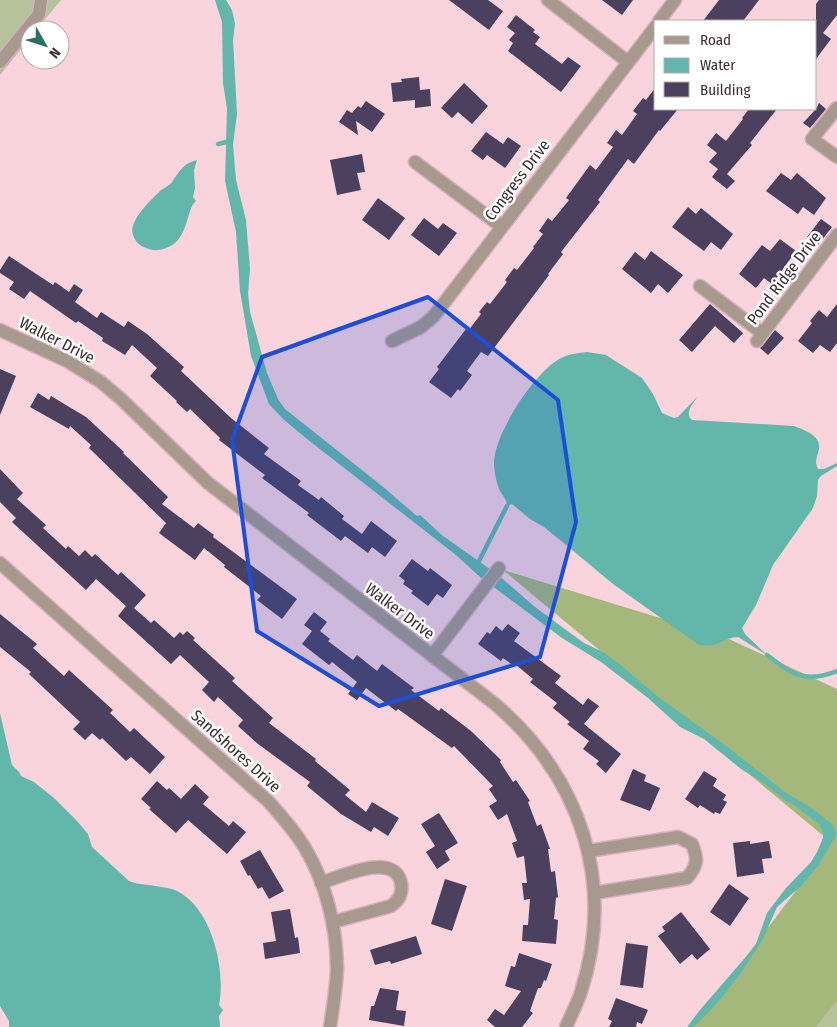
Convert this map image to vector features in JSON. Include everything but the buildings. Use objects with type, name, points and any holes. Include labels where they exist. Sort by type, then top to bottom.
[{"type":"street","points":[[1,60],[39,14],[42,0]]},
{"type":"street","points":[[548,0],[628,62]]},
{"type":"street","points":[[660,20],[675,0]]},
{"type":"street","name":"Congress Drive","points":[[392,341],[421,327],[434,316],[654,29]]},
{"type":"street","points":[[837,108],[812,139],[837,157]]},
{"type":"street","points":[[415,162],[502,227]]},
{"type":"street","name":"Pond Ridge Drive","points":[[700,286],[760,337],[837,235]]},
{"type":"street","name":"Walker Drive","points":[[0,330],[67,361],[101,382],[208,483],[504,712],[525,732],[546,758],[571,800],[588,851],[594,893],[594,920],[587,968],[581,993],[566,1027]]},
{"type":"street","name":"Sandshores Drive","points":[[0,563],[269,802],[288,824],[305,848],[321,883],[332,922],[337,969],[330,1027]]},
{"type":"street","points":[[432,656],[499,568]]},
{"type":"street","points":[[588,851],[678,837],[692,844],[697,857],[694,870],[687,878],[594,893]]},
{"type":"street","points":[[321,883],[374,867],[385,867],[397,874],[400,879],[401,894],[398,901],[391,906],[332,922]]},
{"type":"highlighted area","points":[[428,297],[558,400],[576,522],[540,657],[379,706],[257,631],[232,440],[262,357]]},
{"type":"shaded area","points":[[0,0],[61,0],[44,20],[20,20],[20,50],[0,75]]},
{"type":"shaded area","points":[[503,570],[729,639],[837,689],[837,1001],[817,1027],[693,1027],[832,843]]},
{"type":"shaded area","points":[[837,1001],[837,1027],[817,1027],[816,1025]]},
{"type":"water","points":[[215,0],[226,0],[232,10],[235,24],[233,40],[237,114],[233,145],[236,180],[246,220],[250,269],[248,293],[250,312],[267,373],[278,399],[285,409],[417,516],[420,515],[443,536],[497,574],[535,607],[584,643],[603,652],[657,696],[725,745],[785,792],[813,809],[833,825],[836,833],[835,838],[818,866],[801,886],[777,907],[763,939],[741,973],[719,1001],[694,1027],[687,1027],[750,952],[756,944],[767,913],[786,888],[811,862],[823,838],[819,824],[761,781],[741,769],[704,739],[680,727],[648,698],[601,662],[562,638],[480,577],[456,555],[307,439],[283,419],[269,404],[251,356],[240,291],[236,232],[225,181],[227,108],[223,83],[222,22]]},
{"type":"water","points":[[197,160],[194,170],[195,188],[193,197],[196,201],[193,204],[179,239],[162,250],[152,250],[141,246],[135,240],[132,229],[137,217],[161,190],[171,183],[182,168],[188,163]]},
{"type":"water","points":[[587,352],[606,355],[642,378],[653,394],[662,413],[674,418],[678,417],[697,397],[689,411],[692,420],[794,426],[816,438],[819,447],[816,461],[818,469],[824,469],[837,463],[837,466],[818,480],[817,496],[813,508],[773,565],[756,605],[742,628],[745,634],[767,655],[738,637],[716,644],[699,645],[613,584],[544,527],[530,519],[512,504],[507,506],[498,486],[494,463],[496,451],[508,420],[528,389],[551,365],[561,358]]},
{"type":"water","points":[[0,713],[12,765],[21,776],[34,782],[54,798],[77,821],[88,834],[92,847],[129,881],[177,891],[189,899],[199,911],[208,925],[218,958],[221,991],[219,1005],[223,1010],[219,1016],[220,1027],[9,1027],[9,1021],[0,1006]]},
{"type":"waterway","points":[[218,144],[226,142]]},
{"type":"waterway","points":[[479,561],[507,506]]},
{"type":"waterway","points":[[767,655],[791,672],[807,677],[816,677],[837,671]]}]
